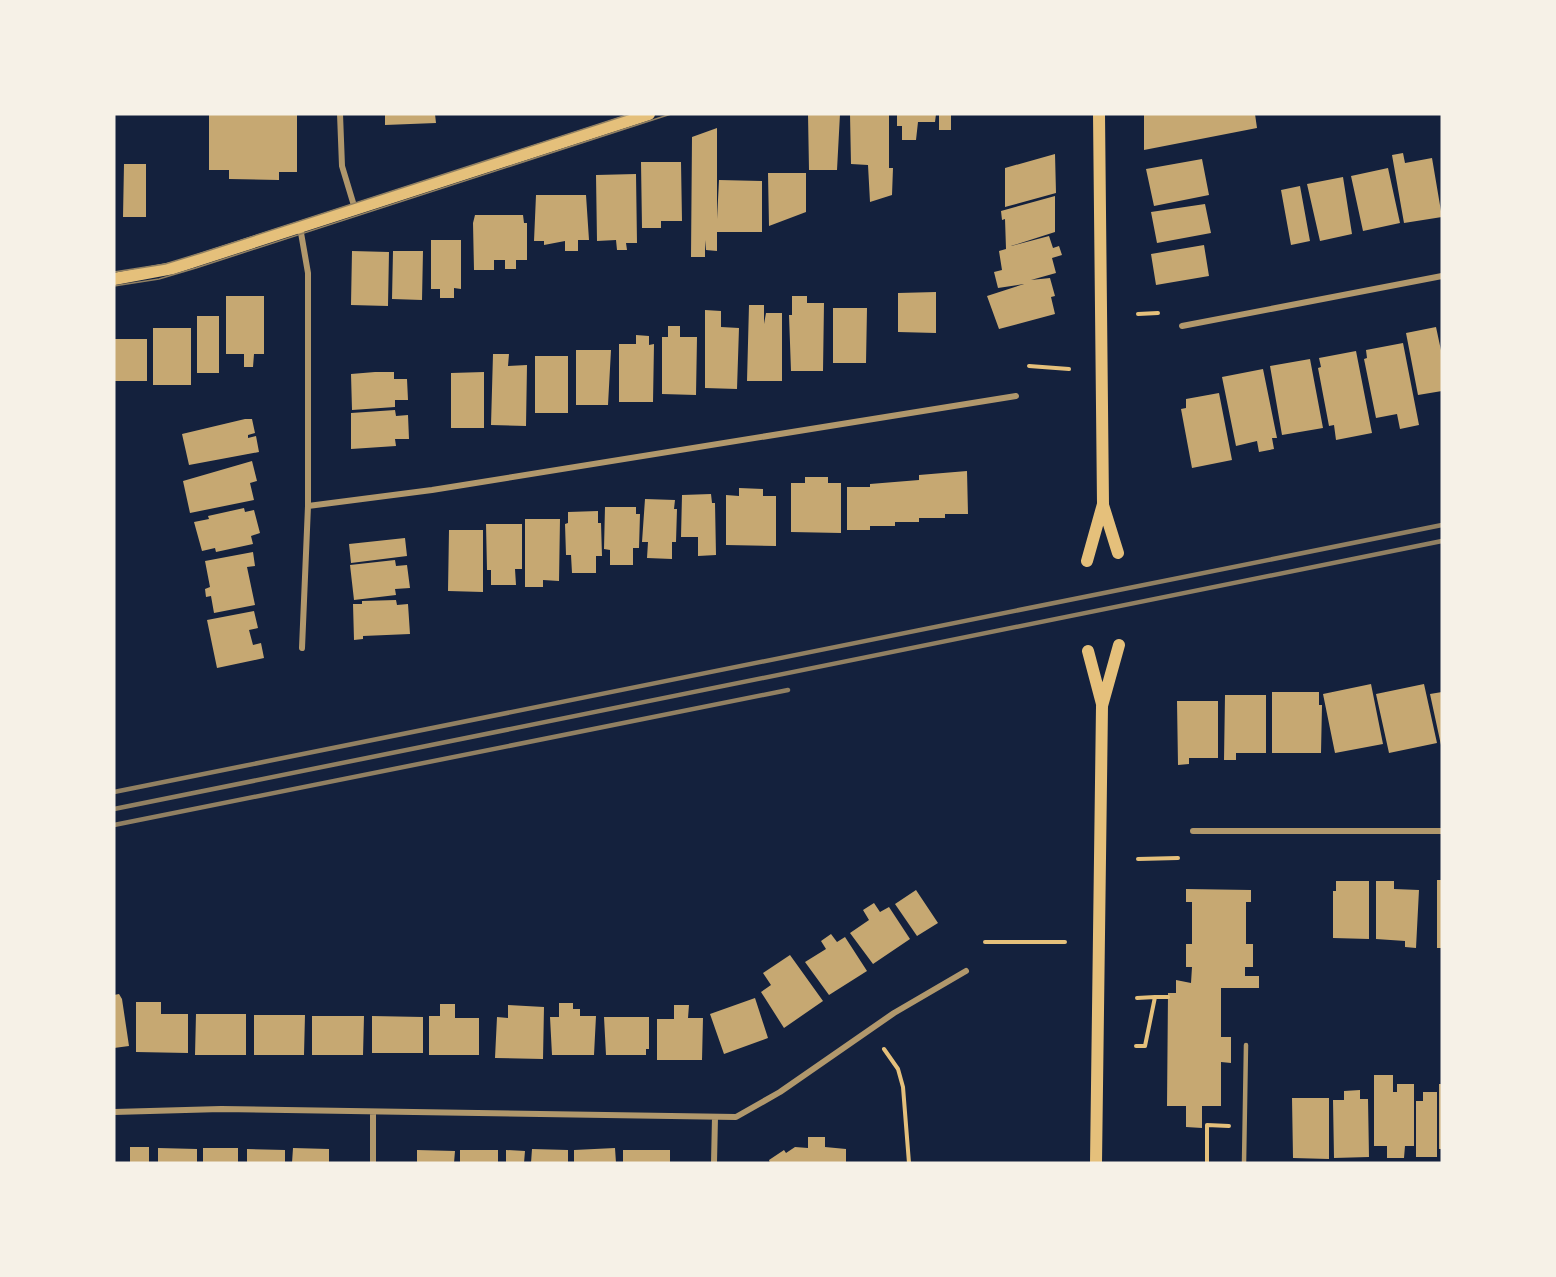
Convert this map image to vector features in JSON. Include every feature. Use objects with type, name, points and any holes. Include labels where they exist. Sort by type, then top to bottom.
[{"type":"main road","points":[[114,279],[173,268],[649,114]]},
{"type":"main road","points":[[1087,561],[1103,504],[1099,114]]},
{"type":"main road","points":[[1103,504],[1118,553]]},
{"type":"main road","points":[[1096,1163],[1102,706],[1119,645]]},
{"type":"main road","points":[[1088,651],[1102,706]]},
{"type":"street","points":[[340,114],[342,166],[355,209]]},
{"type":"street","points":[[300,226],[308,264],[308,506],[302,648]]},
{"type":"street","points":[[1182,326],[1442,276]]},
{"type":"street","points":[[308,506],[432,490],[1016,396]]},
{"type":"street","points":[[1193,831],[1442,831]]},
{"type":"street","points":[[114,1112],[221,1109],[373,1113],[664,1114],[715,1118],[736,1117],[780,1092],[894,1013],[966,971]]},
{"type":"street","points":[[373,1113],[373,1163]]},
{"type":"street","points":[[714,1163],[715,1118]]},
{"type":"lane","points":[[1244,1163],[1246,1045]]},
{"type":"path","points":[[1138,314],[1158,313]]},
{"type":"path","points":[[1029,366],[1069,369]]},
{"type":"path","points":[[1138,860],[1178,858]]},
{"type":"path","points":[[985,942],[1065,942]]},
{"type":"path","points":[[1136,1046],[1145,1046],[1155,997]]},
{"type":"path","points":[[1137,998],[1168,997]]},
{"type":"path","points":[[884,1049],[898,1069],[903,1087],[909,1163]]},
{"type":"path","points":[[1207,1163],[1207,1125],[1245,1126]]},
{"type":"building","points":[[209,114],[297,114],[297,172],[279,172],[279,180],[229,179],[229,170],[209,170]]},
{"type":"building","points":[[385,114],[435,114],[436,123],[385,125]]},
{"type":"building","points":[[808,114],[840,114],[837,170],[809,170]]},
{"type":"building","points":[[850,114],[889,114],[889,168],[893,168],[892,195],[870,202],[868,165],[851,164]]},
{"type":"building","points":[[897,114],[936,114],[935,122],[918,122],[916,140],[902,140],[902,126],[897,126]]},
{"type":"building","points":[[939,114],[951,114],[951,130],[939,130]]},
{"type":"building","points":[[1144,114],[1255,114],[1257,128],[1144,150]]},
{"type":"building","points":[[717,128],[717,219],[719,180],[762,181],[762,232],[717,232],[717,251],[706,250],[705,240],[705,257],[691,257],[692,137]]},
{"type":"building","points":[[1403,153],[1405,163],[1432,158],[1442,217],[1404,223],[1392,155]]},
{"type":"building","points":[[1055,154],[1056,193],[1005,207],[1005,168]]},
{"type":"building","points":[[1202,159],[1209,195],[1154,206],[1146,169]]},
{"type":"building","points":[[641,162],[681,162],[682,221],[661,221],[661,228],[642,228]]},
{"type":"building","points":[[124,164],[146,164],[146,217],[123,217]]},
{"type":"building","points":[[1388,168],[1400,223],[1363,231],[1351,176]]},
{"type":"building","points":[[768,173],[806,173],[806,212],[769,226]]},
{"type":"building","points":[[636,174],[637,243],[626,243],[627,250],[617,250],[616,240],[597,241],[596,175]]},
{"type":"building","points":[[1343,177],[1352,234],[1320,241],[1307,184]]},
{"type":"building","points":[[1300,186],[1310,241],[1291,245],[1281,190]]},
{"type":"building","points":[[536,195],[586,195],[589,240],[578,240],[578,251],[565,251],[565,241],[544,245],[544,241],[534,241]]},
{"type":"building","points":[[1055,196],[1055,232],[1011,246],[1049,236],[1053,248],[1059,246],[1062,255],[1052,258],[1056,273],[1031,280],[1050,278],[1055,296],[1051,297],[1055,314],[999,329],[987,296],[1024,284],[998,288],[994,272],[1002,270],[999,251],[1006,249],[1005,219],[1002,220],[1001,211]]},
{"type":"building","points":[[1205,204],[1211,233],[1157,243],[1151,212]]},
{"type":"building","points":[[475,215],[523,215],[524,223],[527,223],[527,260],[516,260],[516,269],[505,269],[505,260],[494,260],[494,270],[474,270],[473,223]]},
{"type":"building","points":[[431,240],[461,240],[461,289],[454,288],[454,298],[440,298],[440,289],[431,289]]},
{"type":"building","points":[[1204,245],[1209,276],[1156,285],[1151,254]]},
{"type":"building","points":[[352,251],[389,252],[388,306],[351,305]]},
{"type":"building","points":[[393,251],[423,251],[422,300],[392,299]]},
{"type":"building","points":[[936,292],[936,333],[898,332],[898,293]]},
{"type":"building","points":[[226,296],[264,296],[264,354],[254,354],[253,367],[244,367],[244,354],[226,354]]},
{"type":"building","points":[[792,296],[807,296],[807,303],[824,303],[823,371],[791,371],[789,315],[792,315]]},
{"type":"building","points":[[749,305],[764,305],[764,324],[766,313],[782,313],[782,381],[747,381]]},
{"type":"building","points":[[833,308],[867,308],[866,363],[833,363]]},
{"type":"building","points":[[705,310],[721,311],[721,327],[739,328],[737,389],[705,388]]},
{"type":"building","points":[[197,316],[219,316],[219,373],[197,373]]},
{"type":"building","points":[[668,326],[680,326],[680,337],[697,337],[696,395],[662,394],[662,337],[668,337]]},
{"type":"building","points":[[1436,327],[1442,355],[1442,391],[1418,395],[1406,333]]},
{"type":"building","points":[[153,328],[191,328],[191,385],[153,385]]},
{"type":"building","points":[[636,335],[649,336],[649,345],[654,344],[653,402],[619,402],[619,344],[636,344]]},
{"type":"building","points":[[114,339],[147,339],[147,381],[114,381]]},
{"type":"building","points":[[1403,343],[1419,425],[1400,429],[1397,414],[1376,418],[1364,359],[1367,358],[1366,350]]},
{"type":"building","points":[[576,350],[611,350],[608,405],[576,405]]},
{"type":"building","points":[[1356,351],[1372,433],[1336,440],[1334,425],[1329,426],[1318,368],[1321,367],[1319,358]]},
{"type":"building","points":[[493,354],[509,354],[508,366],[527,365],[526,426],[491,425]]},
{"type":"building","points":[[535,356],[568,356],[568,413],[535,413]]},
{"type":"building","points":[[1310,359],[1323,428],[1282,435],[1270,366]]},
{"type":"building","points":[[1263,369],[1277,438],[1272,438],[1274,449],[1259,452],[1257,441],[1236,446],[1222,377]]},
{"type":"building","points":[[394,372],[394,379],[407,379],[408,400],[395,400],[395,407],[352,410],[351,374]]},
{"type":"building","points":[[484,372],[484,428],[451,428],[451,373]]},
{"type":"building","points":[[1219,393],[1232,460],[1192,468],[1181,409],[1186,408],[1186,399]]},
{"type":"building","points":[[395,410],[396,416],[408,415],[409,439],[395,439],[396,446],[351,449],[351,413]]},
{"type":"building","points":[[252,419],[255,433],[248,435],[248,438],[256,436],[259,452],[189,465],[182,434]]},
{"type":"building","points":[[252,461],[257,481],[250,483],[254,500],[190,513],[183,481]]},
{"type":"building","points":[[967,471],[968,514],[945,514],[945,518],[919,518],[919,522],[895,522],[895,526],[870,526],[870,530],[847,530],[847,487],[870,487],[870,484],[919,480],[919,475]]},
{"type":"building","points":[[805,477],[828,477],[828,483],[841,483],[841,533],[791,532],[791,483],[805,483]]},
{"type":"building","points":[[739,488],[763,489],[763,496],[776,496],[776,546],[726,545],[726,495],[739,496]]},
{"type":"building","points":[[711,494],[712,503],[715,503],[716,555],[698,556],[698,537],[681,537],[682,495]]},
{"type":"building","points":[[645,499],[675,500],[676,542],[672,542],[672,559],[647,558],[648,542],[642,542]]},
{"type":"building","points":[[605,507],[636,507],[636,514],[640,514],[639,548],[633,548],[633,565],[610,565],[610,550],[604,549]]},
{"type":"building","points":[[244,508],[245,512],[254,510],[260,533],[251,536],[253,544],[216,552],[215,548],[202,551],[194,522],[209,519],[208,516]]},
{"type":"building","points":[[598,511],[598,523],[601,523],[602,556],[596,556],[596,573],[572,573],[571,555],[566,555],[565,524],[568,523],[568,512]]},
{"type":"building","points":[[525,519],[560,519],[559,581],[543,580],[543,587],[525,587]]},
{"type":"building","points":[[486,524],[522,524],[522,569],[515,569],[516,585],[491,585],[491,570],[487,570]]},
{"type":"building","points":[[449,530],[483,530],[483,592],[448,591]]},
{"type":"building","points":[[405,538],[407,556],[351,563],[349,544]]},
{"type":"building","points":[[253,552],[255,566],[247,567],[255,605],[214,613],[211,596],[206,597],[205,589],[210,587],[205,561]]},
{"type":"building","points":[[395,560],[396,566],[407,565],[410,588],[395,589],[396,595],[354,600],[350,565]]},
{"type":"building","points":[[396,600],[397,605],[408,604],[410,634],[363,636],[363,639],[354,640],[353,604],[362,604],[362,601]]},
{"type":"building","points":[[254,611],[258,628],[249,630],[253,645],[261,643],[264,658],[217,668],[207,620]]},
{"type":"building","points":[[1371,684],[1383,744],[1335,753],[1323,694]]},
{"type":"building","points":[[1424,684],[1437,743],[1389,753],[1376,694]]},
{"type":"building","points":[[1272,692],[1319,692],[1319,705],[1322,705],[1321,753],[1272,753]]},
{"type":"building","points":[[1442,692],[1442,745],[1441,745],[1430,694]]},
{"type":"building","points":[[1225,695],[1266,695],[1266,753],[1236,753],[1236,760],[1224,760]]},
{"type":"building","points":[[1177,701],[1218,701],[1218,758],[1189,758],[1189,764],[1178,765]]},
{"type":"building","points":[[1437,880],[1442,880],[1442,948],[1437,948]]},
{"type":"building","points":[[1336,881],[1369,881],[1369,939],[1333,938],[1333,891],[1336,891]]},
{"type":"building","points":[[1376,881],[1394,881],[1394,889],[1419,890],[1416,948],[1405,947],[1405,941],[1376,939]]},
{"type":"building","points":[[1186,889],[1251,890],[1251,902],[1246,902],[1246,944],[1253,944],[1253,967],[1245,967],[1245,976],[1259,976],[1259,988],[1221,988],[1221,1037],[1231,1037],[1231,1063],[1221,1062],[1221,1106],[1202,1106],[1202,1128],[1186,1127],[1186,1106],[1167,1106],[1168,993],[1176,993],[1176,980],[1191,983],[1192,967],[1186,967],[1186,944],[1192,944],[1192,902],[1186,902]]},
{"type":"building","points":[[916,890],[938,923],[917,936],[895,904]]},
{"type":"building","points":[[874,903],[880,912],[889,907],[910,939],[873,964],[850,933],[869,920],[863,910]]},
{"type":"building","points":[[831,934],[837,942],[845,937],[867,971],[829,995],[805,962],[826,949],[821,941]]},
{"type":"building","points":[[790,955],[823,1001],[784,1028],[761,992],[771,985],[763,973]]},
{"type":"building","points":[[119,994],[122,999],[129,1046],[114,1048],[114,995]]},
{"type":"building","points":[[755,998],[768,1038],[724,1054],[710,1014]]},
{"type":"building","points":[[136,1002],[161,1002],[161,1014],[188,1014],[188,1053],[136,1052]]},
{"type":"building","points":[[559,1003],[573,1003],[573,1009],[580,1009],[580,1016],[596,1016],[594,1055],[552,1055],[550,1017],[559,1017]]},
{"type":"building","points":[[440,1004],[455,1004],[455,1018],[479,1018],[479,1055],[429,1055],[429,1016],[440,1016]]},
{"type":"building","points":[[508,1005],[544,1007],[543,1059],[495,1058],[497,1017],[508,1018]]},
{"type":"building","points":[[674,1005],[689,1005],[688,1018],[703,1018],[702,1060],[657,1060],[657,1019],[674,1019]]},
{"type":"building","points":[[196,1014],[246,1014],[246,1055],[195,1055]]},
{"type":"building","points":[[254,1015],[305,1015],[304,1055],[254,1055]]},
{"type":"building","points":[[312,1016],[364,1016],[363,1055],[312,1055]]},
{"type":"building","points":[[372,1016],[423,1017],[423,1053],[372,1053]]},
{"type":"building","points":[[604,1017],[649,1017],[649,1049],[646,1049],[646,1055],[606,1055]]},
{"type":"building","points":[[1374,1075],[1393,1075],[1393,1092],[1397,1092],[1397,1084],[1414,1084],[1414,1146],[1405,1146],[1404,1158],[1387,1158],[1387,1146],[1374,1146]]},
{"type":"building","points":[[1439,1084],[1442,1084],[1442,1149],[1439,1149]]},
{"type":"building","points":[[1360,1090],[1360,1099],[1368,1099],[1369,1157],[1334,1158],[1333,1100],[1344,1100],[1344,1091]]},
{"type":"building","points":[[1423,1092],[1437,1092],[1437,1157],[1416,1157],[1416,1101],[1423,1101]]},
{"type":"building","points":[[1292,1098],[1329,1098],[1329,1159],[1293,1158]]},
{"type":"building","points":[[808,1137],[825,1137],[825,1147],[846,1149],[846,1163],[770,1163],[769,1160],[784,1150],[786,1153],[795,1147],[808,1148]]},
{"type":"building","points":[[130,1147],[149,1147],[149,1163],[130,1163]]},
{"type":"building","points":[[158,1148],[197,1149],[197,1163],[158,1163]]},
{"type":"building","points":[[203,1148],[238,1148],[238,1163],[203,1163]]},
{"type":"building","points":[[293,1148],[329,1149],[329,1163],[292,1163]]},
{"type":"building","points":[[615,1148],[616,1163],[574,1163],[574,1150]]},
{"type":"building","points":[[247,1149],[285,1150],[285,1163],[247,1163]]},
{"type":"building","points":[[532,1149],[568,1150],[568,1163],[531,1163]]},
{"type":"building","points":[[417,1150],[455,1151],[454,1163],[417,1163]]},
{"type":"building","points":[[460,1150],[498,1150],[498,1163],[460,1163]]},
{"type":"building","points":[[506,1150],[525,1151],[524,1163],[506,1163]]},
{"type":"building","points":[[623,1150],[670,1150],[670,1163],[623,1163]]},
{"type":"tram line","points":[[114,272],[165,264],[201,253],[630,114]]},
{"type":"tram line","points":[[114,286],[159,279],[196,268],[671,114]]},
{"type":"railway","points":[[114,792],[1442,525]]},
{"type":"railway","points":[[114,809],[1442,541]]},
{"type":"railway","points":[[114,825],[788,690]]}]
